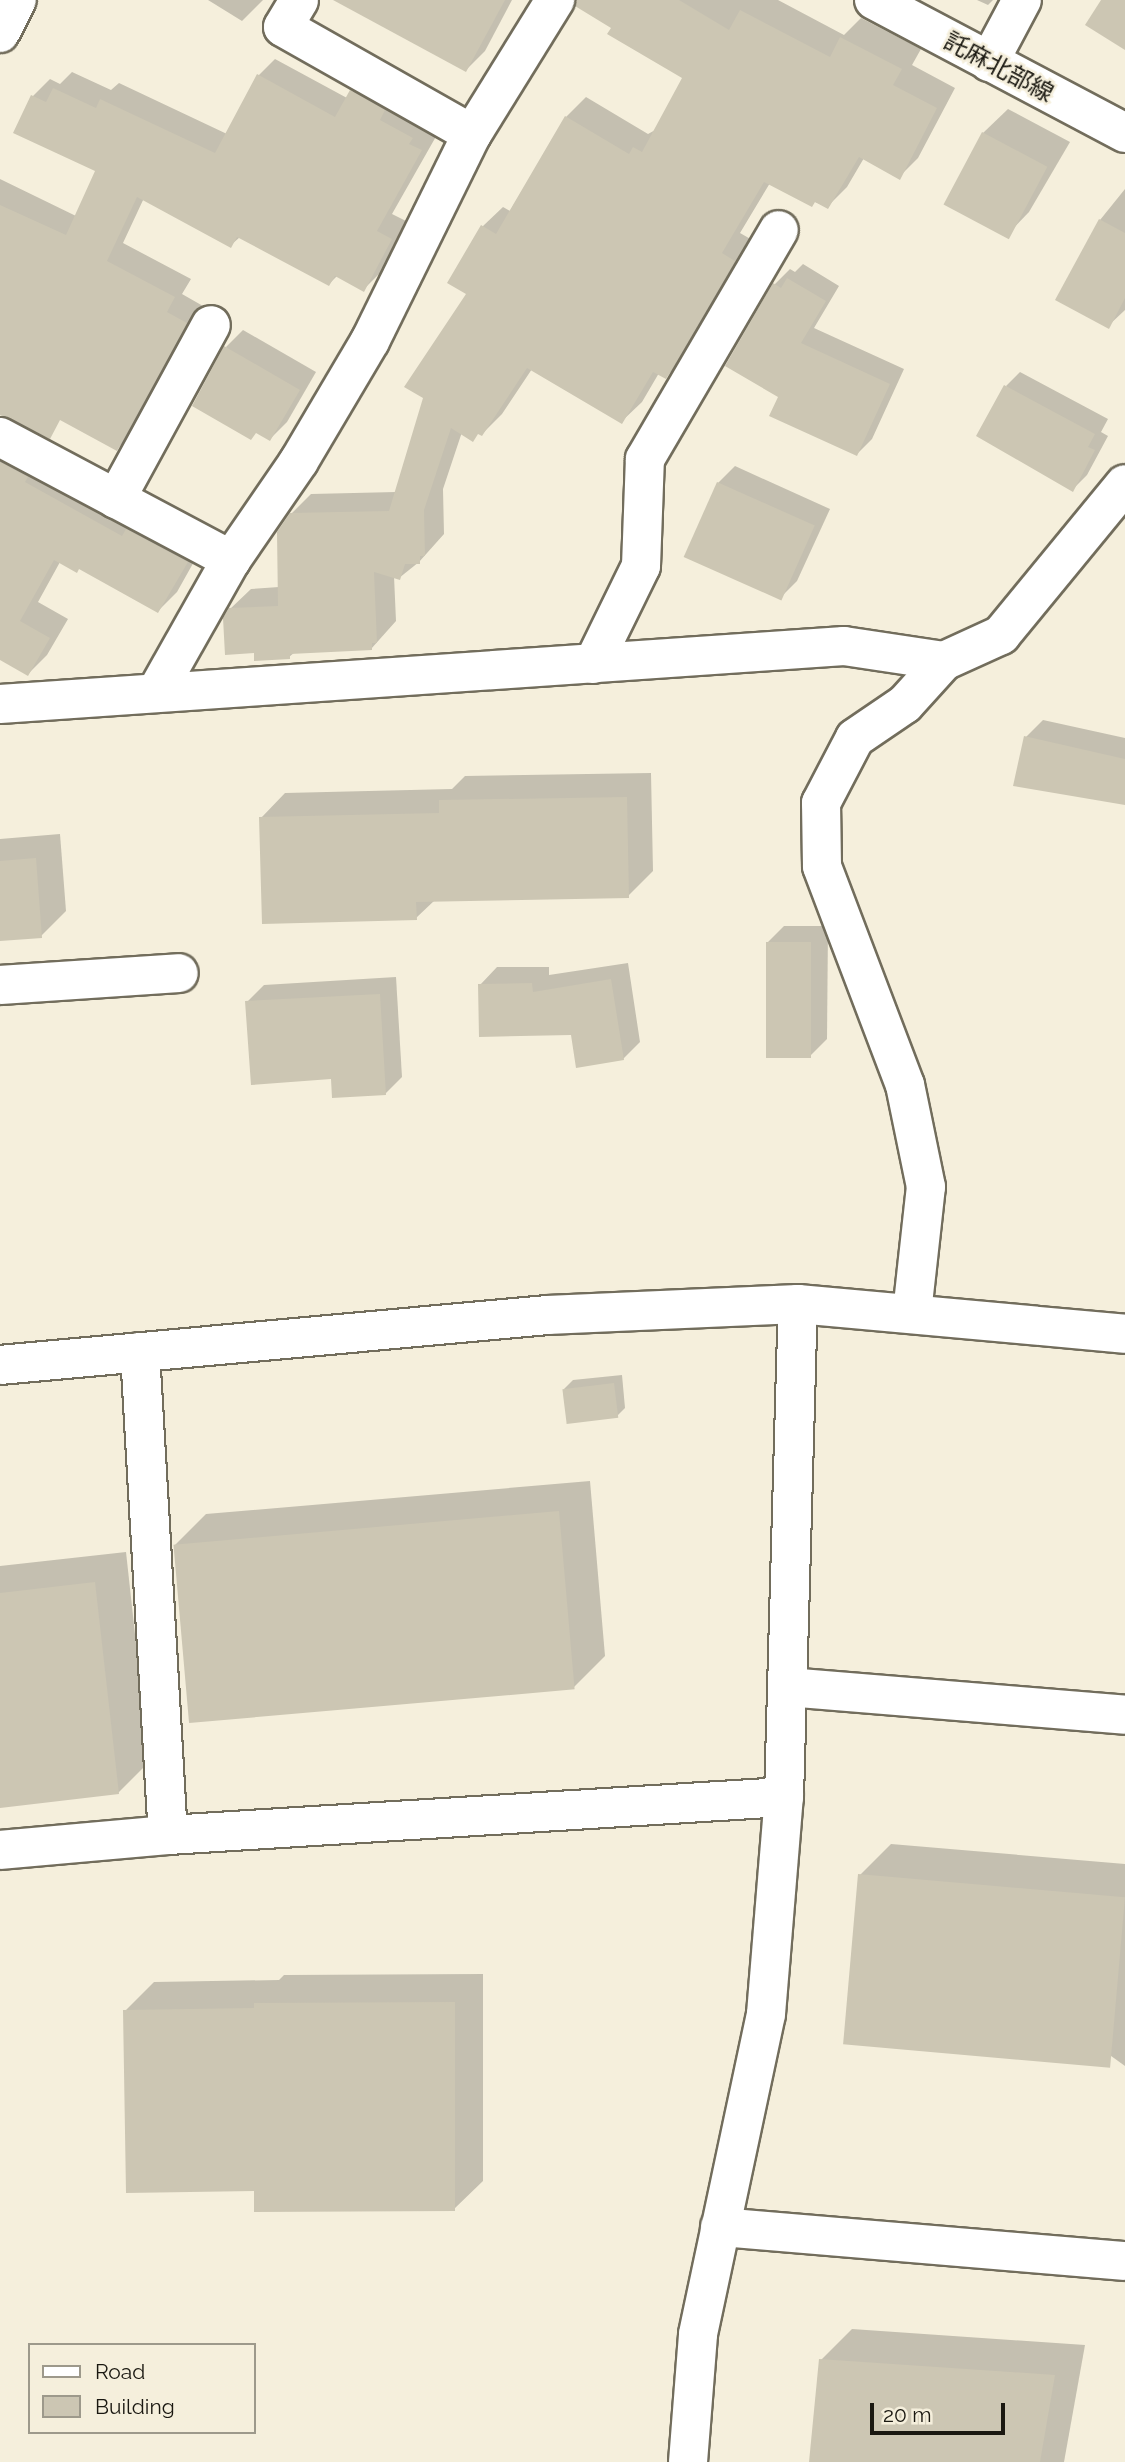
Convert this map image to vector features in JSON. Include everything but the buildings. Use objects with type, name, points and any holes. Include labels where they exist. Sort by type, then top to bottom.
[{"type":"street","points":[[0,33],[17,0]]},
{"type":"street","points":[[299,0],[283,27],[472,134]]},
{"type":"street","points":[[157,691],[231,560],[299,461],[370,341],[472,134],[555,0]]},
{"type":"street","name":"託麻北部線","points":[[874,0],[1125,133]]},
{"type":"street","points":[[989,62],[1022,0]]},
{"type":"street","points":[[593,664],[641,566],[645,459],[779,230]]},
{"type":"street","points":[[116,499],[211,325]]},
{"type":"street","points":[[0,437],[231,560]]},
{"type":"street","points":[[912,1313],[926,1187],[905,1085],[822,866],[821,803],[855,738],[905,704],[944,662],[1001,635],[1125,484]]},
{"type":"street","points":[[0,704],[157,691],[844,646],[944,662]]},
{"type":"street","points":[[0,985],[179,973]]},
{"type":"street","points":[[688,2462],[698,2334],[766,2014],[784,1797],[798,1304]]},
{"type":"street","points":[[0,1365],[547,1315],[798,1304],[1125,1334]]},
{"type":"street","points":[[140,1352],[168,1835]]},
{"type":"street","points":[[788,1687],[1125,1715]]},
{"type":"street","points":[[0,1850],[168,1835],[784,1797]]},
{"type":"street","points":[[720,2227],[1125,2261]]}]
